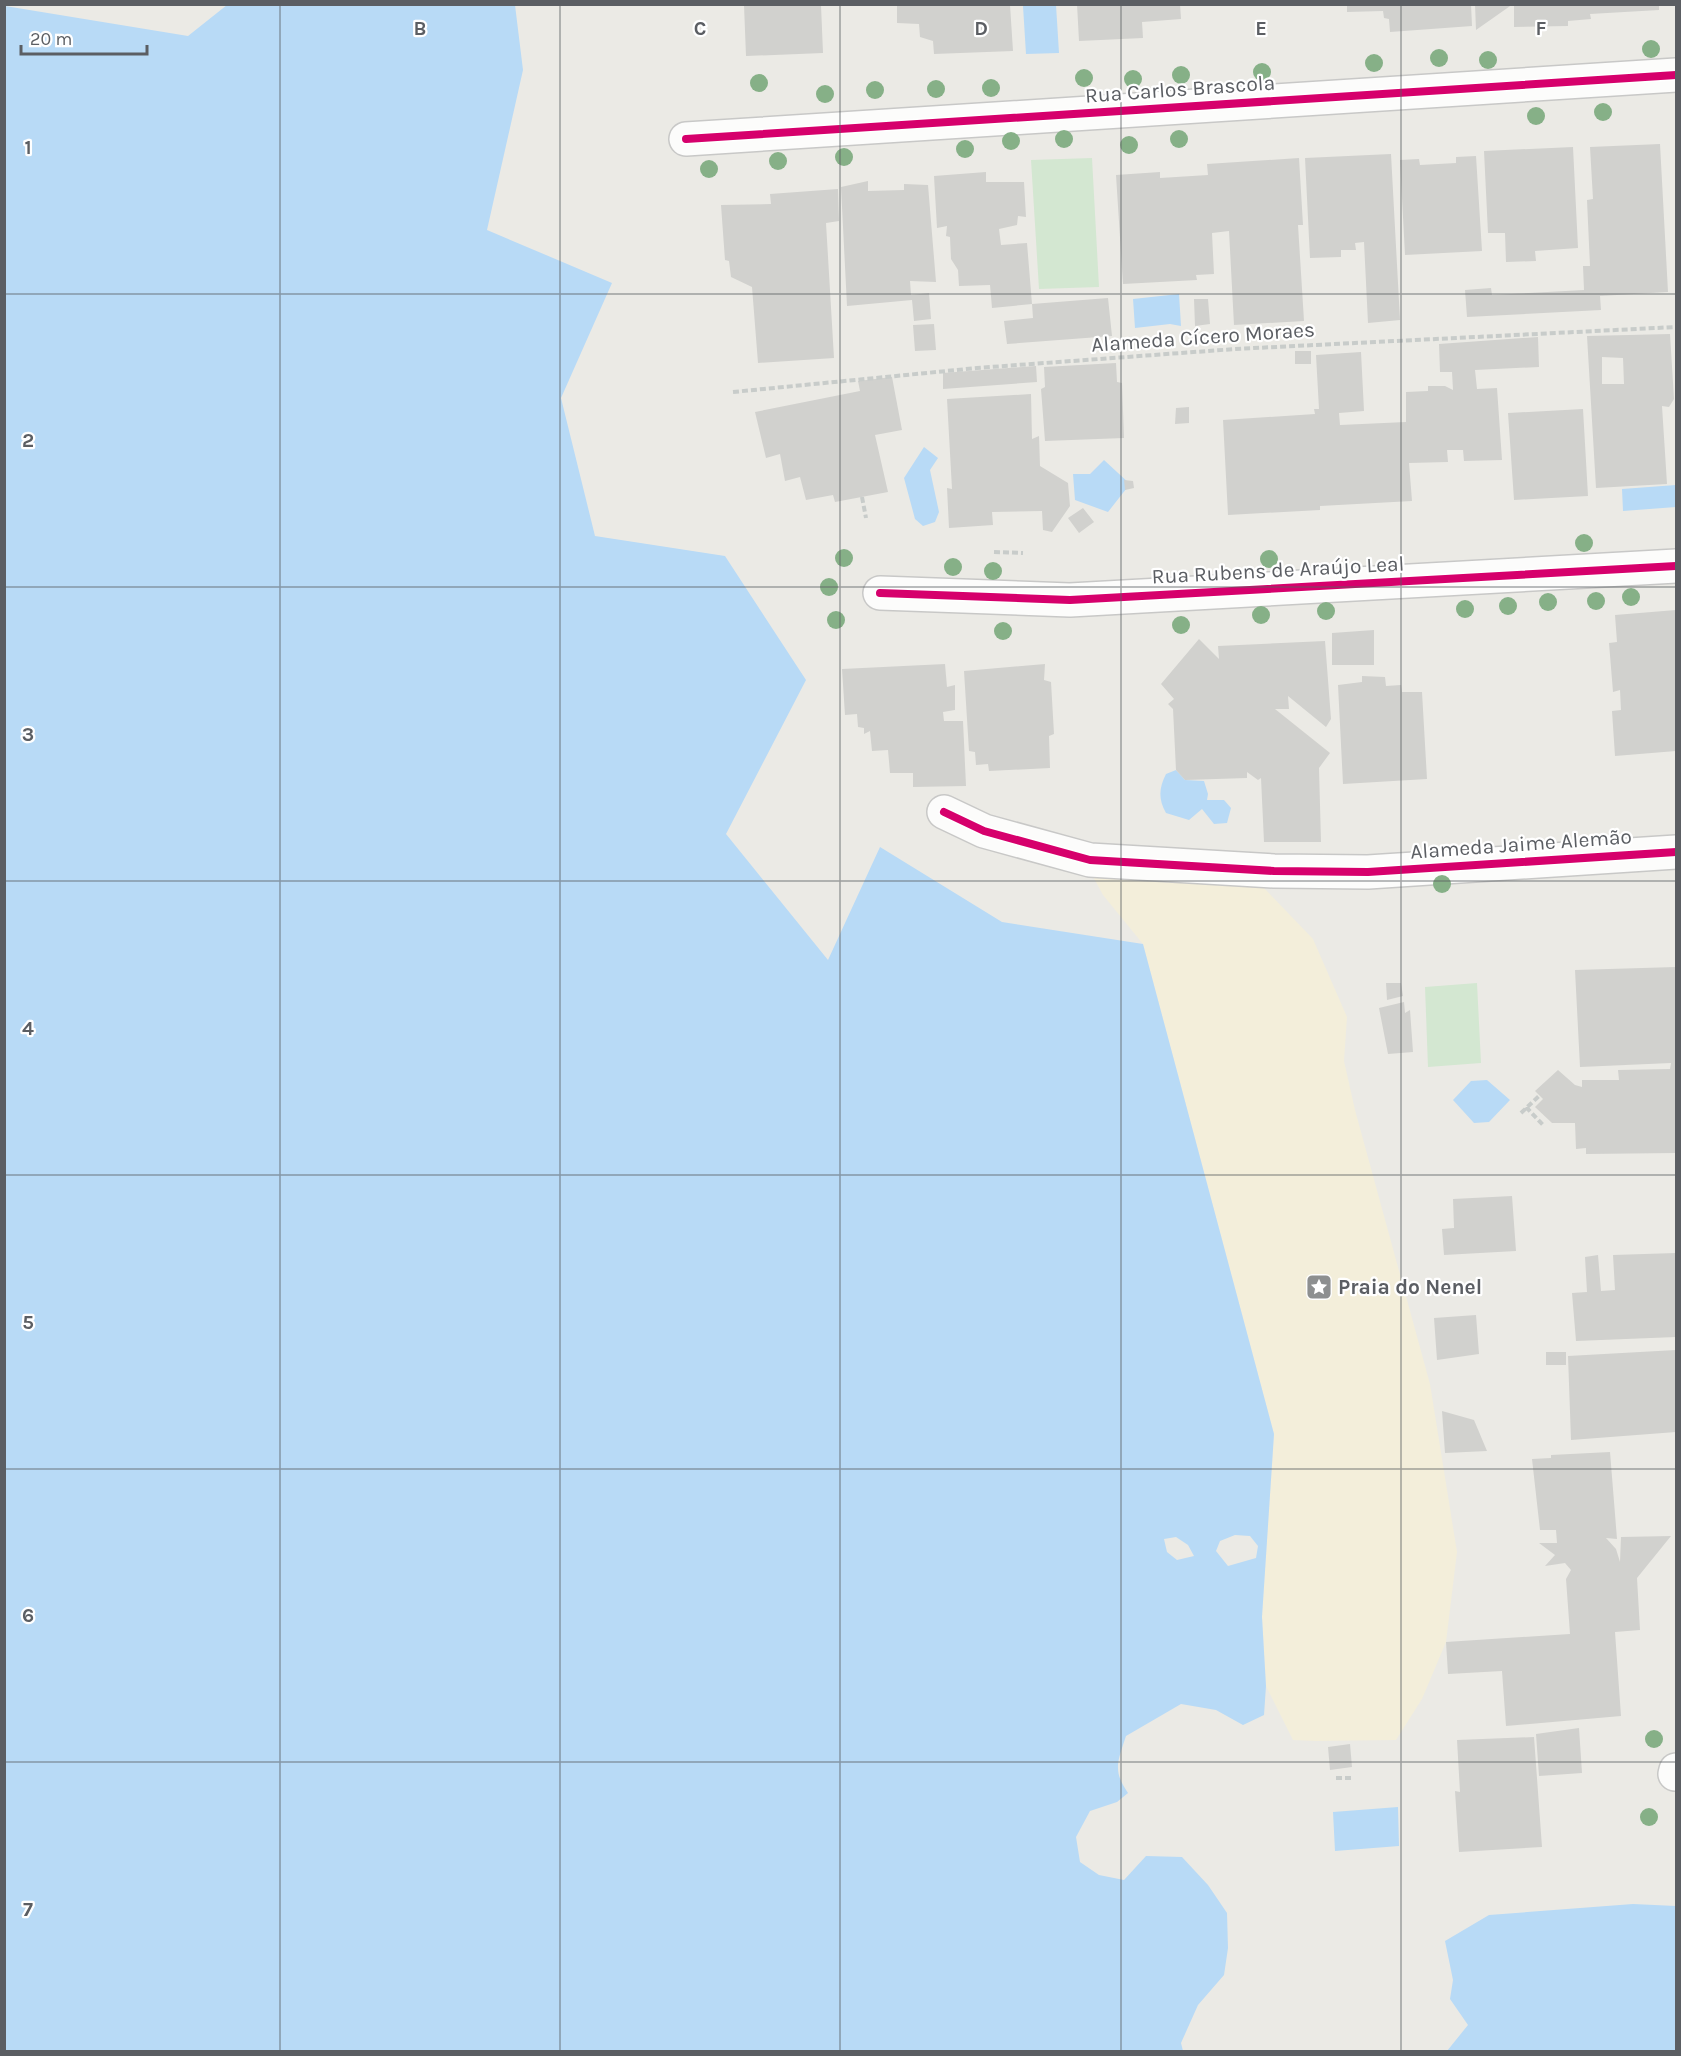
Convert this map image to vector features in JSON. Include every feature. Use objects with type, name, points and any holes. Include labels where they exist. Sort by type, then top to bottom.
[{"type":"street","name":"Rua Carlos Brascola","points":[[686,139],[1677,75]]},
{"type":"street","name":"Rua Rubens de Araújo Leal","points":[[880,593],[1070,600],[1677,566]]},
{"type":"street","name":"Alameda Jaime Alemão","points":[[944,812],[984,831],[1090,860],[1274,871],[1368,872],[1677,852]]},
{"type":"path","points":[[862,497],[866,518]]},
{"type":"path","points":[[994,552],[1023,553]]},
{"type":"path","points":[[1521,1113],[1539,1096]]},
{"type":"path","points":[[1526,1107],[1544,1126]]},
{"type":"path","points":[[1336,1778],[1351,1779]]},
{"type":"green space","points":[[1092,158],[1099,287],[1039,289],[1031,160]]},
{"type":"green space","points":[[1477,983],[1481,1063],[1428,1067],[1425,987]]},
{"type":"sand","name":"Praia do Nenel","points":[[1090,871],[1264,888],[1313,939],[1347,1017],[1344,1061],[1355,1110],[1430,1384],[1457,1552],[1446,1642],[1422,1699],[1396,1740],[1293,1740],[1266,1686],[1262,1617],[1274,1434],[1143,944],[1103,895]]},
{"type":"water","points":[[227,5],[515,5],[523,70],[487,230],[612,283],[561,398],[595,536],[725,556],[806,680],[726,834],[828,960],[880,847],[1002,922],[1143,944],[1274,1434],[1262,1617],[1266,1686],[1264,1715],[1243,1725],[1216,1710],[1181,1704],[1126,1736],[1118,1771],[1128,1793],[1117,1802],[1090,1811],[1076,1837],[1080,1862],[1099,1875],[1124,1880],[1146,1856],[1182,1857],[1208,1885],[1227,1913],[1228,1948],[1224,1975],[1198,2005],[1181,2043],[1183,2051],[5,2051],[5,6],[188,36]],"holes":[[[1235,1535],[1250,1536],[1258,1546],[1256,1558],[1228,1566],[1216,1551],[1220,1541]],[[1176,1537],[1188,1545],[1194,1556],[1177,1560],[1167,1552],[1164,1539]]]},
{"type":"water","points":[[1056,5],[1059,53],[1026,54],[1023,6]]},
{"type":"water","points":[[1179,294],[1181,326],[1170,324],[1135,328],[1133,299]]},
{"type":"water","points":[[924,447],[938,458],[930,470],[939,512],[935,522],[923,526],[915,519],[904,478]]},
{"type":"water","points":[[1104,460],[1130,484],[1108,512],[1075,500],[1073,474],[1090,474]]},
{"type":"water","points":[[1676,485],[1676,507],[1623,511],[1622,489]]},
{"type":"water","points":[[1176,770],[1185,780],[1204,781],[1208,794],[1207,800],[1224,800],[1231,808],[1227,823],[1214,824],[1202,809],[1189,820],[1166,813],[1160,794],[1162,784],[1166,774]]},
{"type":"water","points":[[1487,1080],[1510,1100],[1489,1122],[1474,1123],[1453,1100],[1471,1081]]},
{"type":"water","points":[[1398,1807],[1399,1846],[1335,1851],[1333,1812]]},
{"type":"water","points":[[1633,1904],[1676,1906],[1676,2051],[1447,2051],[1468,2025],[1450,1999],[1453,1980],[1445,1941],[1489,1915]]},
{"type":"building","points":[[897,4],[1010,5],[1013,51],[934,54],[933,41],[920,37],[919,24],[897,23]]},
{"type":"building","points":[[1077,4],[1180,4],[1181,19],[1142,22],[1143,38],[1079,41]]},
{"type":"building","points":[[1347,4],[1471,4],[1472,26],[1390,32],[1389,19],[1384,18],[1383,11],[1347,12]]},
{"type":"building","points":[[1475,4],[1513,4],[1476,30]]},
{"type":"building","points":[[1514,4],[1659,4],[1659,10],[1590,14],[1591,19],[1568,21],[1568,26],[1514,27]]},
{"type":"building","points":[[744,5],[821,5],[823,53],[746,56]]},
{"type":"building","points":[[1660,144],[1668,292],[1600,296],[1601,310],[1467,317],[1465,290],[1491,288],[1492,295],[1584,290],[1583,266],[1590,266],[1587,200],[1593,199],[1590,147]]},
{"type":"building","points":[[1573,147],[1578,248],[1535,251],[1536,261],[1506,262],[1505,233],[1488,233],[1484,151]]},
{"type":"building","points":[[1391,154],[1400,320],[1368,323],[1364,242],[1355,243],[1356,250],[1341,250],[1341,257],[1310,258],[1305,158]]},
{"type":"building","points":[[1476,156],[1482,251],[1405,255],[1400,160],[1419,159],[1420,165],[1456,163],[1456,157]]},
{"type":"building","points":[[1299,158],[1303,225],[1298,225],[1304,321],[1234,325],[1229,231],[1212,233],[1214,274],[1196,275],[1197,280],[1123,284],[1116,175],[1160,172],[1160,178],[1208,175],[1207,164]]},
{"type":"building","points":[[986,172],[986,182],[1024,182],[1026,217],[1018,216],[1017,225],[999,229],[1001,245],[1027,243],[1032,304],[992,308],[990,285],[959,286],[958,270],[951,259],[950,237],[946,236],[947,226],[937,228],[934,176]]},
{"type":"building","points":[[868,181],[868,191],[904,190],[904,184],[928,185],[936,282],[910,281],[911,295],[929,293],[931,319],[914,321],[912,300],[847,306],[841,187]]},
{"type":"building","points":[[838,189],[839,221],[826,223],[834,358],[758,363],[752,287],[731,277],[729,261],[725,260],[721,205],[771,204],[770,194]]},
{"type":"building","points":[[1108,298],[1112,336],[1007,344],[1004,321],[1033,318],[1032,304]]},
{"type":"building","points":[[1194,299],[1208,299],[1210,324],[1195,326]]},
{"type":"building","points":[[934,324],[936,350],[915,351],[913,325]]},
{"type":"building","points":[[1670,334],[1674,399],[1669,407],[1662,406],[1667,484],[1596,488],[1587,336]],"holes":[[[1602,357],[1623,358],[1624,384],[1602,384]]]},
{"type":"building","points":[[1538,337],[1539,367],[1475,370],[1477,389],[1497,388],[1502,460],[1464,461],[1463,450],[1447,450],[1448,462],[1409,463],[1412,501],[1320,506],[1320,510],[1228,515],[1223,420],[1315,414],[1314,409],[1319,409],[1316,355],[1361,352],[1364,411],[1339,413],[1340,425],[1406,422],[1406,392],[1428,391],[1428,386],[1445,386],[1453,390],[1452,372],[1440,372],[1439,344]]},
{"type":"building","points":[[1295,351],[1311,351],[1311,364],[1295,364]]},
{"type":"building","points":[[1116,363],[1117,382],[1122,383],[1124,438],[1045,441],[1041,389],[1045,387],[1044,367]]},
{"type":"building","points":[[1036,366],[1037,382],[943,389],[943,373]]},
{"type":"building","points":[[892,377],[902,430],[875,435],[888,492],[835,502],[833,495],[806,500],[800,477],[785,481],[780,454],[766,458],[755,412],[860,391],[858,381]]},
{"type":"building","points":[[1031,394],[1032,439],[1039,436],[1040,466],[1068,483],[1070,506],[1052,532],[1043,530],[1042,511],[992,512],[993,525],[949,528],[947,488],[952,489],[947,399]]},
{"type":"building","points":[[1189,407],[1189,423],[1175,424],[1176,408]]},
{"type":"building","points":[[1583,409],[1588,496],[1514,500],[1508,413]]},
{"type":"building","points":[[1124,480],[1133,481],[1134,488],[1125,490]]},
{"type":"building","points":[[1083,508],[1094,522],[1079,533],[1068,518]]},
{"type":"building","points":[[1676,610],[1676,751],[1615,756],[1612,711],[1621,710],[1620,690],[1613,692],[1609,643],[1617,642],[1615,615]]},
{"type":"building","points":[[1374,630],[1374,665],[1332,665],[1332,633]]},
{"type":"building","points":[[1199,639],[1219,659],[1218,646],[1325,641],[1331,719],[1326,727],[1288,696],[1289,709],[1275,709],[1330,753],[1319,768],[1321,842],[1264,842],[1261,778],[1258,780],[1247,772],[1247,778],[1185,780],[1176,770],[1173,709],[1168,704],[1174,699],[1161,684]]},
{"type":"building","points":[[945,664],[947,687],[955,685],[955,710],[943,712],[944,721],[963,721],[966,786],[913,787],[913,773],[890,773],[888,750],[872,751],[870,731],[864,734],[864,728],[858,727],[857,714],[845,715],[842,669]]},
{"type":"building","points":[[1045,664],[1044,680],[1051,682],[1054,734],[1049,736],[1050,768],[989,771],[988,764],[976,765],[975,752],[969,751],[964,671]]},
{"type":"building","points":[[1362,676],[1385,677],[1386,686],[1401,685],[1402,692],[1422,692],[1427,779],[1343,784],[1338,685],[1362,682]]},
{"type":"building","points":[[1676,967],[1676,1153],[1586,1154],[1586,1148],[1576,1149],[1575,1123],[1552,1123],[1535,1107],[1543,1099],[1535,1091],[1558,1070],[1575,1085],[1582,1087],[1582,1080],[1619,1080],[1618,1070],[1670,1069],[1671,1063],[1580,1067],[1575,970]]},
{"type":"building","points":[[1386,983],[1401,983],[1403,996],[1387,1000]]},
{"type":"building","points":[[1404,1002],[1405,1013],[1410,1010],[1413,1052],[1388,1054],[1379,1008]]},
{"type":"building","points":[[1512,1196],[1516,1251],[1444,1255],[1442,1229],[1454,1228],[1453,1199]]},
{"type":"building","points":[[1676,1253],[1676,1337],[1576,1341],[1572,1293],[1587,1292],[1585,1257],[1598,1255],[1601,1291],[1615,1290],[1613,1255]]},
{"type":"building","points":[[1476,1315],[1479,1354],[1437,1360],[1434,1318]]},
{"type":"building","points":[[1676,1350],[1676,1432],[1571,1440],[1568,1356]]},
{"type":"building","points":[[1546,1352],[1566,1352],[1566,1365],[1546,1365]]},
{"type":"building","points":[[1442,1411],[1474,1420],[1487,1451],[1445,1453]]},
{"type":"building","points":[[1610,1452],[1617,1539],[1606,1538],[1616,1549],[1620,1562],[1621,1537],[1671,1536],[1637,1578],[1640,1630],[1615,1632],[1621,1716],[1506,1726],[1502,1671],[1448,1674],[1446,1642],[1570,1634],[1566,1579],[1571,1570],[1565,1563],[1545,1566],[1555,1555],[1539,1543],[1557,1543],[1556,1530],[1540,1530],[1532,1459],[1551,1458],[1551,1455]]},
{"type":"building","points":[[1579,1728],[1582,1773],[1539,1776],[1536,1734]]},
{"type":"building","points":[[1534,1737],[1542,1847],[1459,1852],[1455,1791],[1460,1792],[1457,1740]]},
{"type":"building","points":[[1350,1744],[1352,1767],[1330,1770],[1328,1747]]},
{"type":"cycle path","points":[[686,139],[1676,75]]},
{"type":"cycle path","points":[[880,593],[1070,600],[1676,566]]},
{"type":"cycle path","points":[[944,812],[984,831],[1090,860],[1274,871],[1368,872],[1676,852]]},
{"type":"place","name":"Praia do Nenel","points":[[1319,1287]]}]
